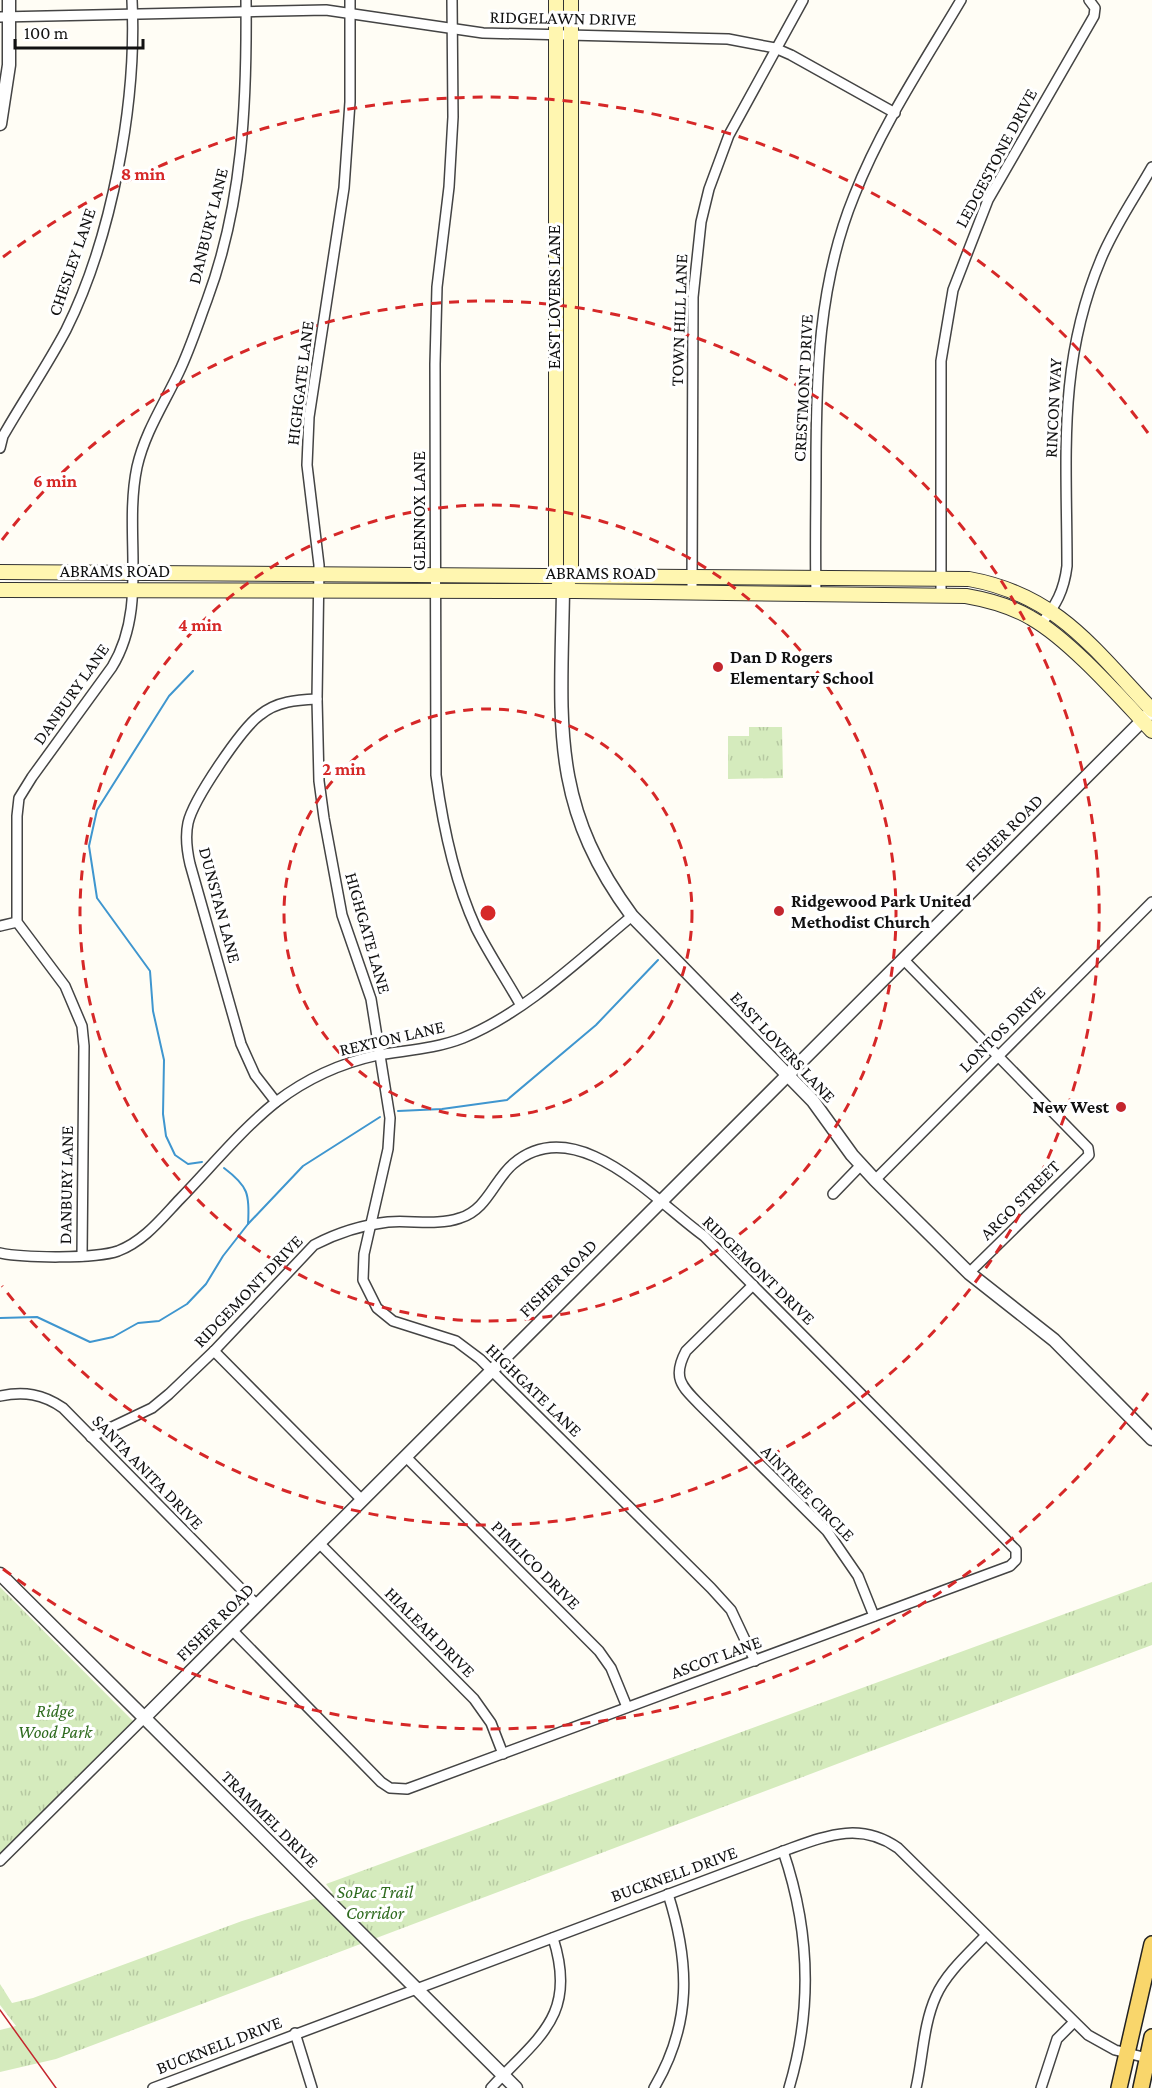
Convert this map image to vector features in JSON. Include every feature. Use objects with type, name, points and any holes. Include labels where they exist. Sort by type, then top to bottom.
[{"type":"main road","name":"EAST LOVERS LANE","points":[[556,0],[556,575],[563,591]]},
{"type":"main road","name":"EAST LOVERS LANE","points":[[563,591],[571,575],[571,0]]},
{"type":"main road","points":[[555,321],[572,321]]},
{"type":"main road","name":"ABRAMS ROAD","points":[[0,572],[941,577],[999,586],[1022,593],[1052,611],[1080,635],[1150,718]]},
{"type":"main road","points":[[993,602],[999,586]]},
{"type":"main road","name":"ABRAMS ROAD","points":[[0,590],[941,594],[993,602],[1017,610],[1041,624],[1150,718]]},
{"type":"main road","points":[[1119,2088],[1152,1944]]},
{"type":"main road","points":[[1141,2088],[1152,2037]]},
{"type":"street","points":[[0,124],[9,65],[5,17],[9,0]]},
{"type":"street","name":"CHESLEY LANE","points":[[0,448],[3,436],[66,330],[84,287],[106,217],[120,164],[129,97],[133,60],[132,0]]},
{"type":"street","name":"DANBURY LANE","points":[[82,1256],[84,1046],[82,1026],[65,986],[17,921],[19,798],[123,648],[129,630],[133,589],[134,487],[142,444],[179,373],[218,268],[232,211],[244,127],[246,0]]},
{"type":"street","name":"HIGHGATE LANE","points":[[350,0],[350,102],[344,188],[309,417],[307,465],[319,574],[317,699],[319,781],[342,915],[370,999],[390,1134],[364,1254],[363,1280],[377,1308],[401,1325],[456,1341],[491,1370],[718,1596],[736,1620],[755,1661]]},
{"type":"street","name":"GLENNOX LANE","points":[[452,0],[449,187],[437,287],[435,353],[434,744],[440,806],[466,903],[477,928],[520,1004]]},
{"type":"street","name":"TOWN HILL LANE","points":[[692,592],[693,297],[701,222],[712,179],[729,135],[803,0]]},
{"type":"street","name":"CRESTMONT DRIVE","points":[[816,593],[816,402],[823,313],[831,269],[853,198],[895,113],[961,0]]},
{"type":"street","name":"LEDGESTONE DRIVE","points":[[941,594],[941,361],[953,290],[988,200],[1094,16],[1095,8],[1089,0]]},
{"type":"street","name":"RIDGELAWN DRIVE","points":[[5,17],[247,11],[350,12],[483,33],[572,37],[698,37],[775,48],[895,113]]},
{"type":"street","name":"RINCON WAY","points":[[1041,624],[1052,611],[1065,585],[1067,407],[1077,329],[1101,257],[1152,167]]},
{"type":"street","name":"EAST LOVERS LANE","points":[[563,591],[562,740],[566,775],[584,837],[615,893],[632,916],[813,1101],[875,1180],[969,1273],[1054,1340],[1152,1438]]},
{"type":"street","name":"DUNSTAN LANE","points":[[276,1102],[255,1075],[241,1044],[190,864],[187,851],[188,822],[200,796],[249,725],[261,714],[279,704],[317,699]]},
{"type":"street","name":"FISHER ROAD","points":[[0,1861],[659,1201],[1150,718]]},
{"type":"street","name":"LONTOS DRIVE","points":[[875,1180],[1152,902]]},
{"type":"street","name":"REXTON LANE","points":[[0,1253],[82,1256],[117,1251],[141,1239],[276,1102],[330,1069],[379,1055],[424,1050],[483,1028],[520,1004],[632,916]]},
{"type":"street","points":[[0,926],[17,921]]},
{"type":"street","points":[[903,959],[999,1056]]},
{"type":"street","name":"ARGO STREET","points":[[969,1273],[1089,1155],[1088,1148],[999,1056]]},
{"type":"street","name":"RIDGEMONT DRIVE","points":[[91,1437],[152,1408],[214,1351],[314,1245],[330,1237],[370,1225],[388,1222],[433,1222],[461,1218],[483,1203],[501,1175],[514,1163],[529,1153],[560,1146],[587,1152],[605,1161],[704,1236],[1016,1550]]},
{"type":"street","points":[[833,1194],[861,1165]]},
{"type":"street","name":"AINTREE CIRCLE","points":[[753,1285],[686,1351],[679,1364],[679,1378],[684,1389],[827,1531],[858,1576],[874,1616]]},
{"type":"street","points":[[214,1351],[362,1500]]},
{"type":"street","name":"SANTA ANITA DRIVE","points":[[0,1396],[26,1393],[52,1401],[91,1437],[257,1605]]},
{"type":"street","name":"PIMLICO DRIVE","points":[[405,1456],[599,1650],[611,1668],[627,1707]]},
{"type":"street","name":"HIALEAH DRIVE","points":[[319,1543],[474,1699],[491,1723],[503,1754]]},
{"type":"street","name":"ASCOT LANE","points":[[232,1630],[381,1782],[398,1790],[418,1786],[1010,1566],[1016,1560],[1016,1550]]},
{"type":"street","name":"TRAMMEL DRIVE","points":[[0,1574],[516,2088]]},
{"type":"street","name":"BUCKNELL DRIVE","points":[[153,2088],[783,1851],[840,1832],[877,1836],[898,1848],[1073,2023],[1100,2044],[1147,2058]]},
{"type":"street","points":[[783,1851],[800,1913],[806,1964],[804,2019],[789,2088]]},
{"type":"street","points":[[654,2088],[676,2038],[683,2002],[682,1947],[668,1894]]},
{"type":"street","points":[[916,2088],[929,2016],[936,1995],[948,1977],[986,1935]]},
{"type":"street","points":[[491,2088],[537,2043],[556,2010],[561,1973],[553,1938]]},
{"type":"street","points":[[1041,2088],[1057,2039],[1073,2023]]},
{"type":"street","points":[[295,2033],[312,2088]]},
{"type":"green space","points":[[749,727],[782,727],[783,778],[728,779],[728,736],[749,736]]},
{"type":"green space","name":"SoPac Trail Corridor","points":[[1152,1582],[1152,1645],[56,2059],[0,2072],[0,2030],[16,2026],[0,2005],[0,1984],[12,2003],[33,1998],[242,1921],[333,1893],[326,1884]]},
{"type":"green space","name":"Ridge Wood Park","points":[[0,1587],[133,1721],[0,1853]]},
{"type":"waterway","points":[[193,671],[169,696],[97,810],[89,846],[97,898],[150,971],[153,1011],[164,1060],[163,1114],[166,1136],[175,1155],[188,1164],[202,1162]]},
{"type":"waterway","points":[[398,1111],[442,1109],[507,1100],[596,1025],[658,960]]},
{"type":"waterway","points":[[0,1318],[37,1317],[90,1342],[113,1337],[138,1323],[159,1321],[187,1304],[206,1284],[223,1256],[248,1224],[303,1166],[380,1117]]},
{"type":"waterway","points":[[224,1168],[238,1180],[246,1192],[248,1224]]},
{"type":"tram line","points":[[0,2010],[56,2088]]},
{"type":"place","name":"Dan D Rogers Elementary School","points":[[718,667]]},
{"type":"place","name":"Ridgewood Park United Methodist Church","points":[[779,911]]},
{"type":"place","name":"New West","points":[[1121,1107]]}]
